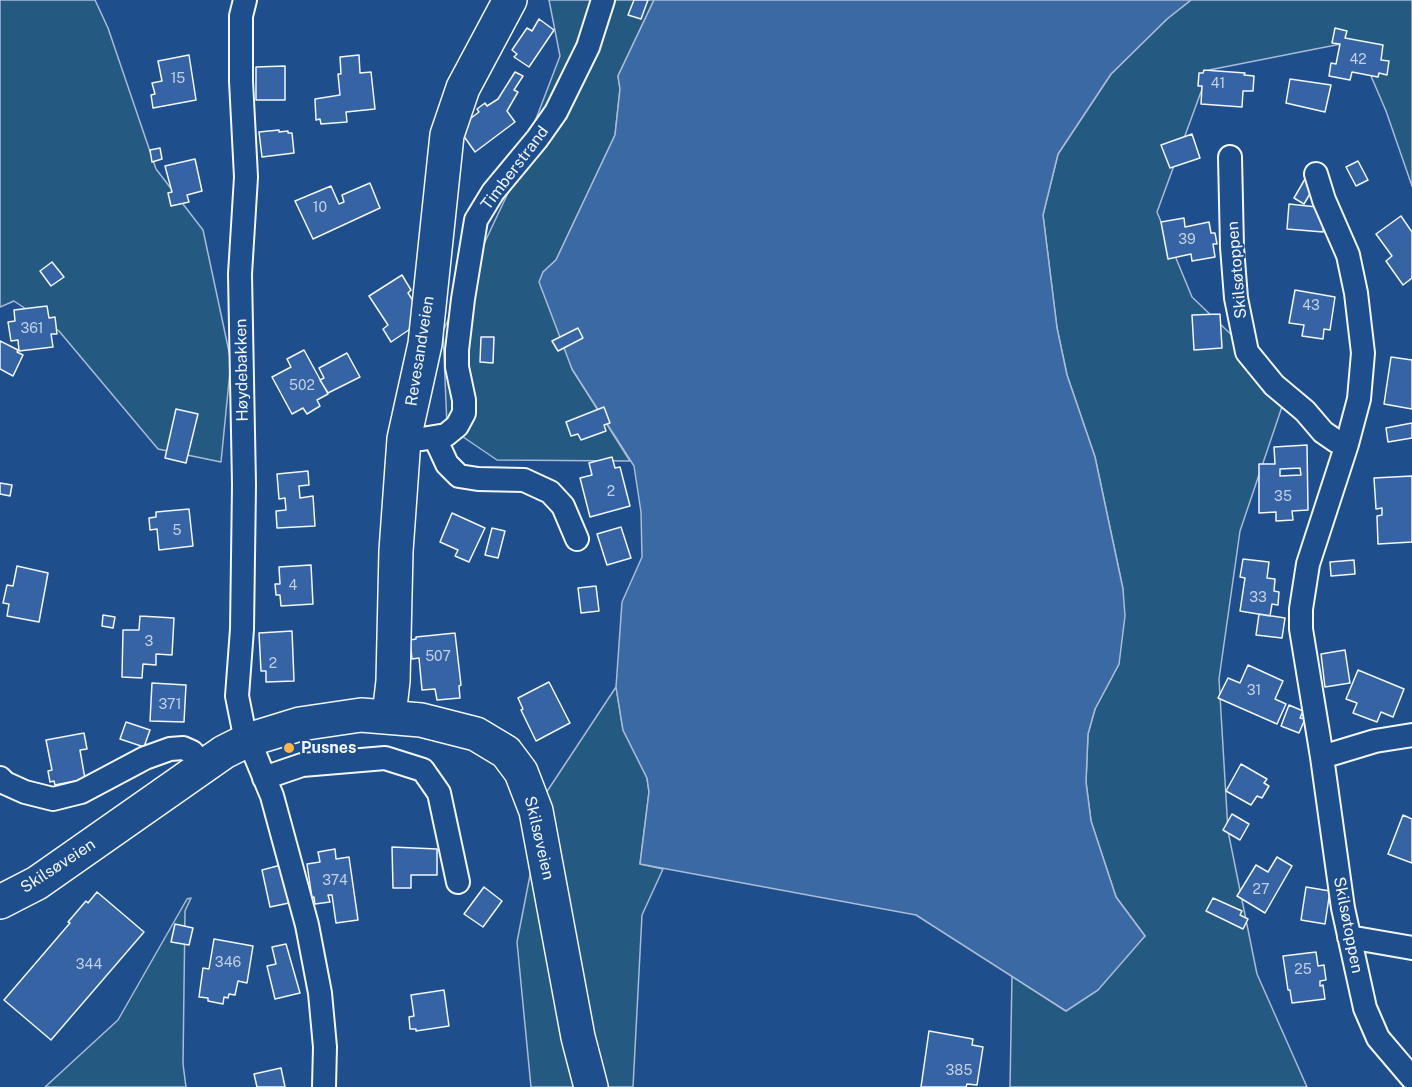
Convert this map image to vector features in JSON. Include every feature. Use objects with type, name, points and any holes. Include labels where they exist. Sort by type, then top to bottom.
[{"type":"main road","name":"Revesandveien","points":[[389,716],[393,681],[396,551],[420,438],[425,344],[447,135],[463,88],[510,0]]},
{"type":"main road","name":"Skilsøveien","points":[[0,902],[37,883],[224,752],[248,740],[300,724],[361,715],[421,720],[476,734],[506,752],[521,772],[536,811],[578,1037],[591,1087]]},
{"type":"street","name":"Høydebakken","points":[[244,0],[241,16],[241,81],[246,177],[240,274],[244,485],[243,629],[237,696],[248,740]]},
{"type":"street","name":"Timberstrand","points":[[420,438],[446,435],[457,426],[464,413],[464,400],[457,367],[457,350],[476,220],[493,192],[556,112],[588,47],[603,0]]},
{"type":"street","name":"Skilsøtoppen","points":[[1230,157],[1232,247],[1236,298],[1247,352],[1275,385],[1305,411],[1323,432],[1336,441],[1347,444]]},
{"type":"street","name":"Skilsøtoppen","points":[[1316,174],[1324,201],[1347,255],[1358,303],[1363,353],[1359,399],[1347,444],[1308,564],[1300,609],[1301,629],[1343,908],[1365,1008],[1378,1038],[1412,1078]]},
{"type":"street","points":[[420,438],[459,476],[478,479],[524,480],[550,492],[563,506],[577,539]]},
{"type":"street","points":[[1322,757],[1375,741],[1412,735]]},
{"type":"street","points":[[248,740],[272,796],[307,925],[320,993],[324,1087]]},
{"type":"street","points":[[0,778],[5,783],[25,792],[53,799],[81,792],[145,758],[170,749],[183,748],[192,752],[204,766]]},
{"type":"street","points":[[264,778],[302,765],[385,758],[423,770],[439,793],[458,882]]},
{"type":"street","points":[[1349,937],[1412,948]]},
{"type":"shaded area","points":[[0,0],[95,0],[108,28],[156,169],[203,230],[231,361],[221,462],[158,449],[59,331],[14,301],[0,307]]},
{"type":"shaded area","points":[[549,0],[654,0],[618,76],[620,89],[615,135],[556,260],[543,272],[572,369],[630,461],[497,460],[447,426],[443,331],[507,195],[560,56]]},
{"type":"shaded area","points":[[654,0],[1191,0],[1167,19],[1111,74],[1058,154],[1043,215],[1057,328],[1067,375],[1095,457],[1123,589],[1125,616],[1119,664],[1095,709],[1088,734],[1086,782],[1091,821],[1116,897],[1145,936],[1098,990],[1066,1011],[916,915],[640,864],[649,792],[647,778],[623,730],[616,687],[622,602],[642,557],[641,512],[634,466],[572,369],[539,282],[543,272],[556,260],[615,135],[620,89],[618,76]]},
{"type":"shaded area","points":[[1191,0],[1412,0],[1412,186],[1386,111],[1356,41],[1209,70],[1157,212],[1192,297],[1288,389],[1240,531],[1219,679],[1228,831],[1257,974],[1307,1087],[1010,1087],[1012,976],[1066,1011],[1145,936],[1116,897],[1091,821],[1086,782],[1088,734],[1095,709],[1119,664],[1123,589],[1095,457],[1067,375],[1057,328],[1043,215],[1058,154],[1111,74],[1167,19]]},
{"type":"shaded area","points":[[616,687],[623,730],[647,778],[649,792],[640,864],[663,869],[642,915],[633,1087],[531,1087],[517,942],[546,793]]},
{"type":"shaded area","points":[[191,898],[185,911],[183,1064],[186,1087],[45,1087],[118,1020],[187,899]]},
{"type":"building","points":[[634,0],[648,0],[641,19],[628,15]]},
{"type":"building","points":[[539,19],[554,30],[529,67],[514,57],[517,54],[512,50],[527,28],[532,31]]},
{"type":"building","points":[[1335,28],[1347,31],[1345,38],[1383,45],[1381,60],[1389,61],[1387,75],[1379,73],[1378,77],[1352,72],[1350,80],[1329,76],[1331,63],[1336,64],[1340,44],[1332,43]]},
{"type":"building","points":[[189,55],[196,100],[153,108],[151,95],[155,94],[152,83],[162,81],[158,61]]},
{"type":"building","points":[[359,55],[360,73],[371,72],[375,109],[346,112],[347,122],[321,124],[320,119],[316,120],[315,99],[340,95],[338,74],[341,74],[340,57]]},
{"type":"building","points":[[285,66],[285,100],[256,100],[256,67]]},
{"type":"building","points":[[1204,70],[1245,73],[1244,75],[1254,76],[1253,91],[1243,91],[1242,107],[1201,104],[1202,86],[1198,86],[1199,73],[1203,73]]},
{"type":"building","points":[[515,72],[523,76],[514,90],[518,92],[507,111],[515,122],[475,152],[458,128],[479,112],[477,109],[485,103],[487,106],[498,99]]},
{"type":"building","points":[[1290,79],[1331,85],[1325,112],[1286,103]]},
{"type":"building","points":[[279,130],[279,132],[292,133],[294,153],[262,157],[259,132]]},
{"type":"building","points":[[1192,134],[1200,158],[1170,168],[1161,145]]},
{"type":"building","points":[[160,148],[162,159],[152,162],[150,150]]},
{"type":"building","points":[[195,159],[202,191],[187,195],[189,202],[171,206],[168,193],[172,192],[165,166]]},
{"type":"building","points":[[1358,161],[1368,180],[1356,186],[1346,167]]},
{"type":"building","points":[[1305,179],[1315,185],[1304,204],[1294,198]]},
{"type":"building","points":[[370,183],[380,208],[313,239],[295,201],[331,186],[339,204],[344,202],[342,195]]},
{"type":"building","points":[[1289,204],[1326,208],[1323,232],[1287,229]]},
{"type":"building","points":[[1401,216],[1412,232],[1412,278],[1403,285],[1386,261],[1392,256],[1376,234]]},
{"type":"building","points":[[1184,218],[1185,227],[1209,222],[1211,233],[1215,233],[1217,244],[1213,244],[1215,257],[1192,261],[1191,254],[1168,259],[1161,222]]},
{"type":"building","points":[[52,262],[64,277],[51,286],[40,271]]},
{"type":"building","points":[[402,275],[411,290],[408,293],[425,319],[391,342],[383,329],[388,325],[369,296]]},
{"type":"building","points":[[1295,290],[1335,297],[1330,330],[1324,329],[1323,339],[1302,336],[1304,325],[1289,323]]},
{"type":"building","points":[[47,306],[49,318],[55,317],[57,334],[51,334],[53,347],[19,351],[18,340],[11,341],[8,322],[15,321],[14,310]]},
{"type":"building","points":[[1220,314],[1222,348],[1194,350],[1192,315]]},
{"type":"building","points":[[578,328],[583,338],[558,351],[552,341]]},
{"type":"building","points":[[481,337],[494,337],[493,363],[480,362]]},
{"type":"building","points":[[0,341],[23,355],[13,376],[0,369]]},
{"type":"building","points":[[304,350],[328,394],[317,400],[320,406],[307,414],[303,408],[292,414],[272,377],[291,367],[287,359]]},
{"type":"building","points":[[347,353],[360,377],[328,393],[320,380],[324,378],[319,368]]},
{"type":"building","points":[[1391,357],[1412,360],[1412,409],[1384,404]]},
{"type":"building","points":[[604,407],[610,423],[604,425],[606,431],[581,440],[578,434],[571,436],[566,422]]},
{"type":"building","points":[[176,409],[198,414],[186,463],[165,458]]},
{"type":"building","points":[[1412,423],[1412,438],[1388,442],[1386,428]]},
{"type":"building","points":[[1307,445],[1308,510],[1292,511],[1293,520],[1276,521],[1276,512],[1259,513],[1259,464],[1275,464],[1274,447]],"holes":[[[1300,468],[1301,475],[1280,476],[1280,469]]]},
{"type":"building","points":[[612,457],[615,468],[620,467],[630,506],[590,517],[580,478],[592,475],[589,463]]},
{"type":"building","points":[[308,471],[309,485],[299,486],[300,498],[313,496],[315,526],[277,528],[276,511],[286,510],[285,498],[279,499],[277,474]]},
{"type":"building","points":[[1412,476],[1412,542],[1378,544],[1377,516],[1382,515],[1382,508],[1376,509],[1374,478]]},
{"type":"building","points":[[0,483],[12,485],[10,496],[0,494]]},
{"type":"building","points":[[189,509],[193,546],[159,550],[157,529],[150,530],[149,518],[156,517],[156,512]]},
{"type":"building","points":[[452,513],[485,528],[469,562],[455,556],[458,550],[440,542]]},
{"type":"building","points":[[621,527],[631,558],[607,565],[597,534]]},
{"type":"building","points":[[492,528],[505,531],[498,558],[485,555]]},
{"type":"building","points":[[1243,559],[1269,562],[1267,578],[1275,579],[1274,591],[1279,592],[1278,605],[1272,604],[1270,616],[1240,611],[1245,578],[1240,577]]},
{"type":"building","points":[[1354,560],[1355,574],[1331,576],[1330,562]]},
{"type":"building","points":[[311,565],[313,604],[281,606],[280,595],[276,595],[275,584],[280,584],[279,567]]},
{"type":"building","points":[[17,566],[48,573],[39,622],[7,616],[9,604],[3,603],[7,585],[13,586]]},
{"type":"building","points":[[596,586],[599,611],[581,613],[578,588]]},
{"type":"building","points":[[1259,614],[1285,618],[1282,638],[1256,635]]},
{"type":"building","points":[[103,615],[115,617],[113,628],[102,626]]},
{"type":"building","points":[[140,616],[174,618],[172,655],[156,654],[156,665],[143,664],[142,678],[122,677],[123,630],[139,630]]},
{"type":"building","points":[[292,631],[294,681],[266,682],[266,671],[261,671],[259,633]]},
{"type":"building","points":[[455,633],[461,685],[459,686],[460,698],[437,700],[435,689],[422,690],[419,658],[412,659],[410,640],[416,637]]},
{"type":"building","points":[[1345,650],[1350,683],[1325,687],[1321,654]]},
{"type":"building","points":[[1248,665],[1283,681],[1275,699],[1286,704],[1277,724],[1218,698],[1228,678],[1240,683]]},
{"type":"building","points":[[1358,670],[1404,689],[1393,717],[1381,712],[1377,722],[1353,713],[1357,703],[1346,699]]},
{"type":"building","points":[[549,682],[570,723],[536,741],[521,710],[523,709],[518,698]]},
{"type":"building","points":[[152,683],[186,685],[184,722],[150,721]]},
{"type":"building","points":[[1289,705],[1303,711],[1300,718],[1305,719],[1299,733],[1281,726]]},
{"type":"building","points":[[126,722],[150,730],[144,747],[120,739]]},
{"type":"building","points":[[84,733],[87,749],[80,750],[85,779],[55,785],[54,781],[50,782],[48,771],[52,770],[46,740]]},
{"type":"building","points":[[1241,764],[1267,779],[1264,783],[1269,786],[1262,798],[1257,796],[1251,805],[1226,791]]},
{"type":"building","points":[[1232,814],[1249,824],[1240,840],[1223,830]]},
{"type":"building","points":[[1403,815],[1412,819],[1412,863],[1388,854]]},
{"type":"building","points":[[392,847],[437,849],[437,875],[411,875],[411,888],[393,888]]},
{"type":"building","points":[[335,849],[336,859],[349,857],[358,920],[336,923],[332,895],[328,895],[330,902],[315,904],[314,897],[312,898],[307,864],[320,862],[318,852]]},
{"type":"building","points":[[1277,857],[1292,866],[1265,913],[1237,896],[1256,865],[1268,872]]},
{"type":"building","points":[[281,865],[289,903],[270,907],[262,870]]},
{"type":"building","points":[[484,887],[502,901],[483,927],[464,914]]},
{"type":"building","points":[[1306,887],[1330,891],[1325,924],[1301,920]]},
{"type":"building","points":[[97,892],[144,932],[51,1040],[4,1000],[86,901],[88,903]]},
{"type":"building","points":[[1213,898],[1242,911],[1240,915],[1248,919],[1243,929],[1206,911]]},
{"type":"building","points":[[175,924],[193,928],[189,945],[171,942]]},
{"type":"building","points":[[214,939],[253,946],[247,983],[238,981],[235,995],[229,994],[228,998],[224,997],[223,1004],[199,997],[203,968],[209,969]]},
{"type":"building","points":[[286,944],[300,993],[275,999],[267,966],[276,964],[272,947]]},
{"type":"building","points":[[1316,952],[1318,966],[1324,965],[1326,980],[1320,981],[1320,986],[1323,985],[1325,999],[1292,1003],[1283,956]]},
{"type":"building","points":[[444,990],[449,1026],[416,1031],[416,1029],[410,1029],[409,1017],[414,1016],[411,995]]},
{"type":"building","points":[[929,1031],[973,1039],[972,1045],[983,1047],[977,1085],[921,1087]]},
{"type":"building","points":[[281,1068],[285,1087],[257,1087],[254,1074]]},
{"type":"place","name":"Pusnes","points":[[289,748]]}]
